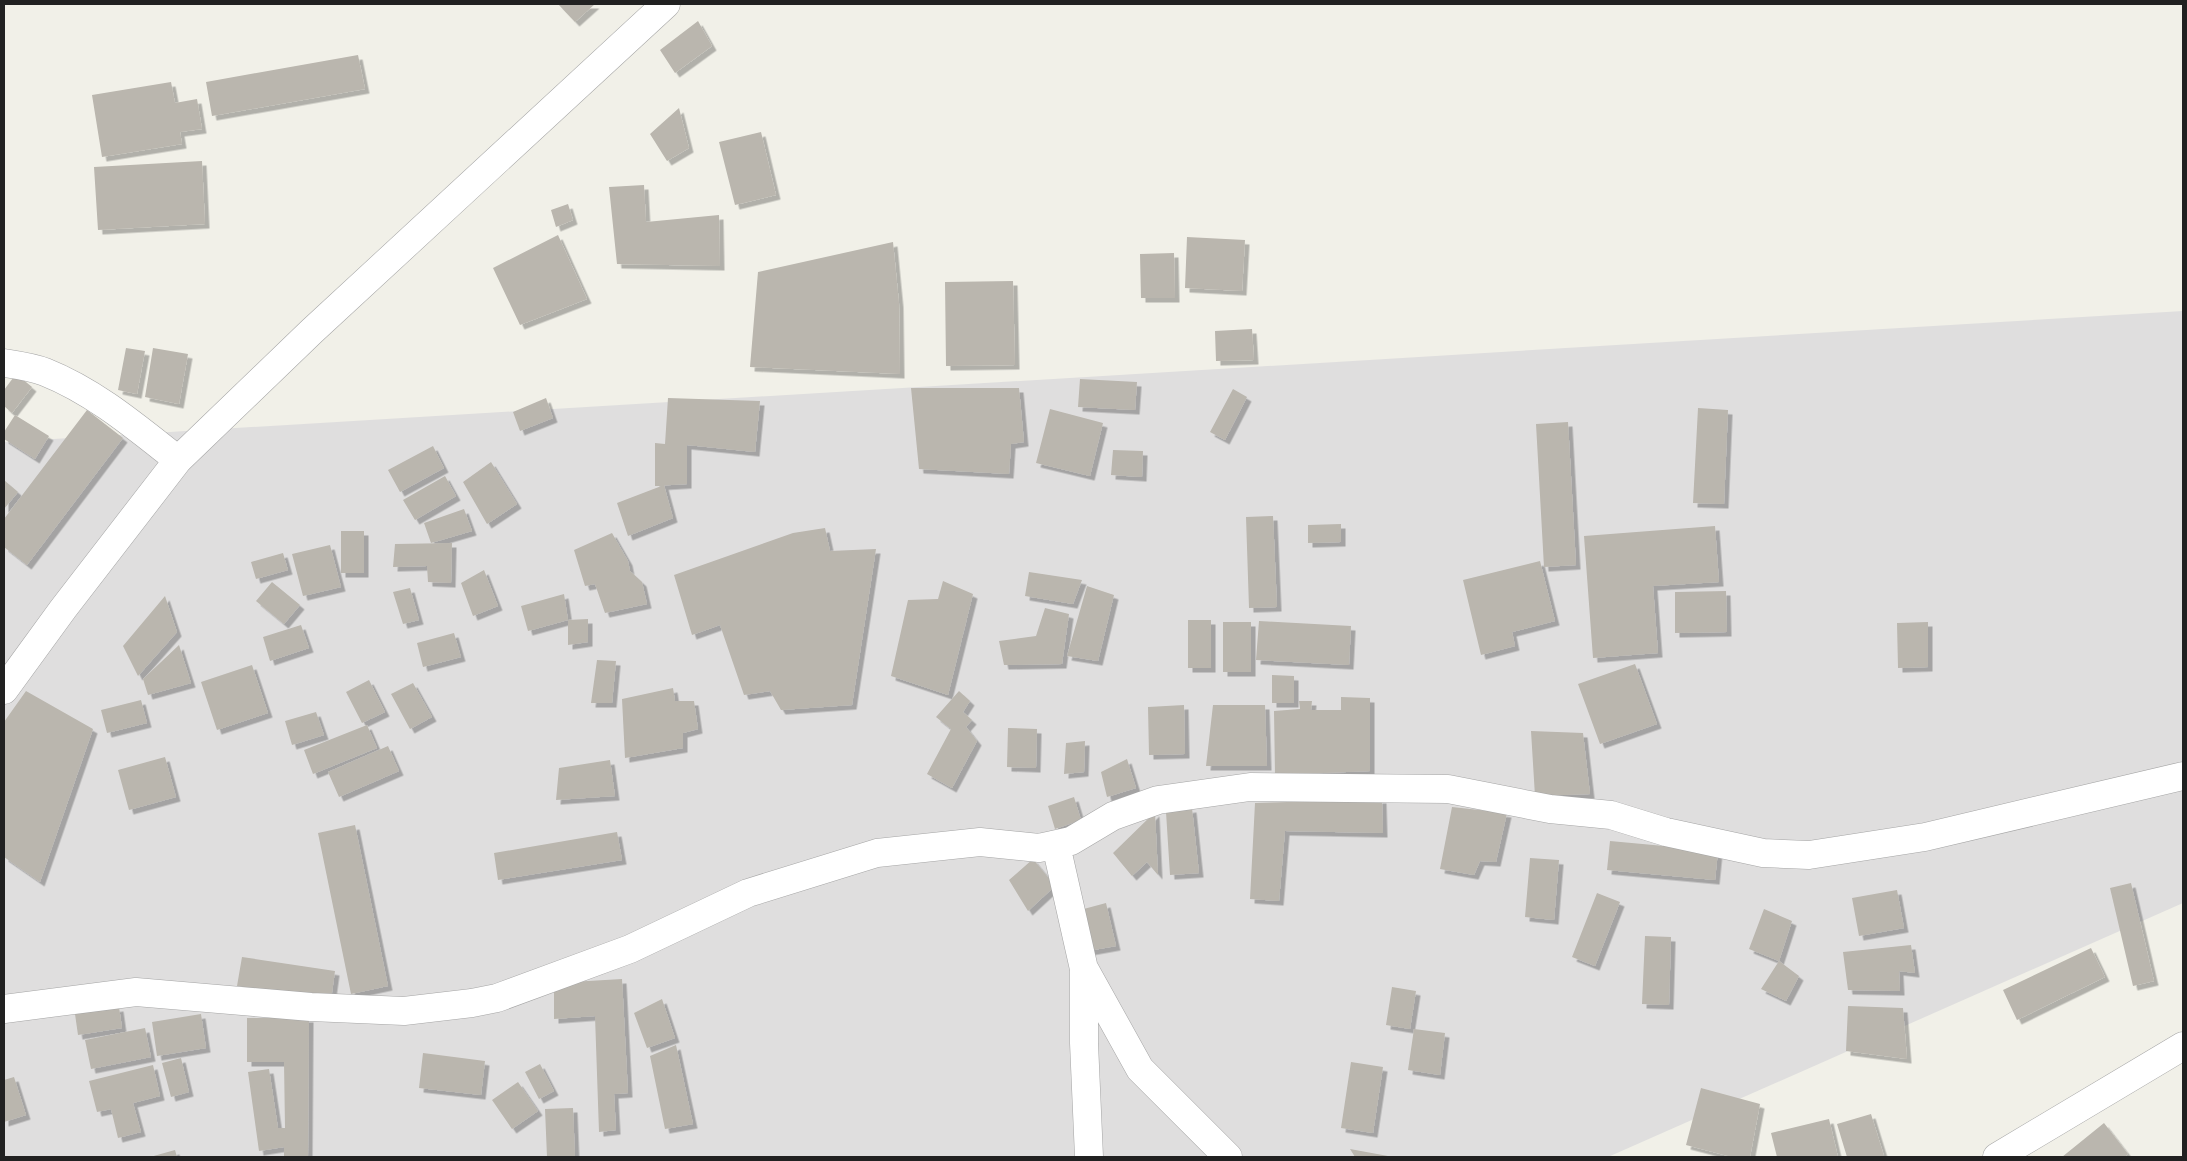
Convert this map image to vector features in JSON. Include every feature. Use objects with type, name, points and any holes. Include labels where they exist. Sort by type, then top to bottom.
[{"type":"street","points":[[4,690],[16,658],[62,609],[178,460],[319,325],[666,4]]},
{"type":"street","points":[[4,363],[43,371],[78,387],[120,414],[178,460]]},
{"type":"street","points":[[4,1008],[136,992],[311,1007],[404,1011],[472,1003],[497,998],[630,949],[748,893],[877,853],[980,842],[1039,848],[1071,842],[1113,816],[1158,800],[1250,787],[1448,789],[1550,808],[1611,815],[1666,832],[1763,853],[1809,855],[1925,837],[2183,776]]},
{"type":"street","points":[[1056,844],[1084,969],[1084,1043],[1089,1157]]},
{"type":"street","points":[[1084,969],[1140,1070],[1228,1157]]},
{"type":"street","points":[[1997,1157],[2183,1046]]},
{"type":"shaded area","points":[[2183,311],[2183,903],[1608,1157],[4,1157],[4,442]]},
{"type":"building","points":[[558,4],[595,4],[575,22]]},
{"type":"building","points":[[698,21],[712,46],[675,73],[660,50]]},
{"type":"building","points":[[358,55],[365,89],[212,116],[206,82]]},
{"type":"building","points":[[171,82],[175,103],[197,99],[202,129],[180,132],[182,144],[102,157],[92,95]]},
{"type":"building","points":[[679,108],[689,148],[667,161],[650,134]]},
{"type":"building","points":[[761,132],[776,195],[735,205],[719,142]]},
{"type":"building","points":[[202,161],[205,224],[98,230],[94,167]]},
{"type":"building","points":[[644,185],[646,222],[719,215],[720,266],[617,264],[609,187]]},
{"type":"building","points":[[568,204],[573,220],[556,227],[551,210]]},
{"type":"building","points":[[558,235],[587,299],[520,325],[493,268]]},
{"type":"building","points":[[1187,237],[1245,240],[1242,291],[1185,288]]},
{"type":"building","points":[[893,242],[899,303],[900,374],[750,367],[758,272]]},
{"type":"building","points":[[1174,253],[1175,298],[1141,298],[1140,254]]},
{"type":"building","points":[[1013,281],[1015,365],[946,366],[945,282]]},
{"type":"building","points":[[1252,329],[1254,360],[1216,361],[1215,331]]},
{"type":"building","points":[[126,348],[145,351],[137,394],[118,390]]},
{"type":"building","points":[[153,348],[188,354],[179,404],[145,397]]},
{"type":"building","points":[[16,374],[32,387],[12,413],[4,406],[4,390]]},
{"type":"building","points":[[1080,379],[1137,382],[1135,410],[1078,407]]},
{"type":"building","points":[[911,388],[1019,388],[1024,442],[1011,444],[1009,474],[919,469]]},
{"type":"building","points":[[1233,389],[1247,397],[1225,440],[1210,432]]},
{"type":"building","points":[[546,398],[553,418],[520,431],[513,412]]},
{"type":"building","points":[[668,398],[760,401],[755,452],[687,445],[687,484],[655,486],[655,443],[665,444]]},
{"type":"building","points":[[1698,408],[1728,410],[1724,504],[1693,503]]},
{"type":"building","points":[[1050,409],[1103,423],[1090,476],[1036,463]]},
{"type":"building","points":[[87,410],[123,438],[27,565],[4,547],[4,519]]},
{"type":"building","points":[[15,415],[49,436],[35,459],[4,439],[4,432]]},
{"type":"building","points":[[1568,422],[1576,565],[1544,567],[1536,424]]},
{"type":"building","points":[[433,446],[444,468],[400,492],[388,470]]},
{"type":"building","points":[[1113,450],[1143,451],[1142,477],[1111,475]]},
{"type":"building","points":[[491,462],[517,504],[487,524],[463,482]]},
{"type":"building","points":[[445,476],[456,496],[415,520],[403,500]]},
{"type":"building","points":[[4,480],[18,492],[4,509]]},
{"type":"building","points":[[664,485],[673,518],[628,536],[617,503]]},
{"type":"building","points":[[464,509],[472,531],[431,543],[424,523]]},
{"type":"building","points":[[1273,516],[1277,607],[1249,608],[1246,517]]},
{"type":"building","points":[[1341,524],[1341,542],[1308,543],[1308,525]]},
{"type":"building","points":[[1715,526],[1719,582],[1653,586],[1658,653],[1593,658],[1584,536]]},
{"type":"building","points":[[825,528],[830,551],[876,549],[852,705],[781,710],[770,691],[744,695],[720,625],[692,635],[674,575],[793,533]]},
{"type":"building","points":[[341,531],[364,531],[364,573],[341,573]]},
{"type":"building","points":[[612,533],[628,561],[630,571],[642,582],[647,604],[605,613],[595,584],[585,586],[574,550]]},
{"type":"building","points":[[452,543],[451,583],[428,582],[427,566],[393,567],[395,544]]},
{"type":"building","points":[[330,545],[341,587],[303,596],[292,554]]},
{"type":"building","points":[[283,553],[288,570],[256,579],[251,562]]},
{"type":"building","points":[[1540,561],[1555,621],[1512,632],[1515,646],[1481,655],[1463,580]]},
{"type":"building","points":[[484,570],[498,606],[473,616],[461,583]]},
{"type":"building","points":[[1029,572],[1082,580],[1073,604],[1025,596]]},
{"type":"building","points":[[943,581],[973,594],[948,695],[891,676],[908,600],[938,599]]},
{"type":"building","points":[[272,582],[300,605],[284,624],[256,601]]},
{"type":"building","points":[[1087,586],[1114,595],[1098,661],[1067,656]]},
{"type":"building","points":[[410,588],[419,620],[403,624],[393,592]]},
{"type":"building","points":[[1726,591],[1727,632],[1675,633],[1675,592]]},
{"type":"building","points":[[564,594],[568,620],[528,631],[521,606]]},
{"type":"building","points":[[165,596],[177,632],[138,676],[123,646]]},
{"type":"building","points":[[1045,608],[1069,614],[1062,664],[1004,665],[999,641],[1036,636]]},
{"type":"building","points":[[588,619],[588,642],[568,645],[568,620]]},
{"type":"building","points":[[1188,620],[1211,620],[1211,668],[1188,668]]},
{"type":"building","points":[[1259,621],[1351,626],[1349,665],[1256,660]]},
{"type":"building","points":[[1223,622],[1251,622],[1251,672],[1223,672]]},
{"type":"building","points":[[1928,622],[1928,667],[1898,668],[1897,623]]},
{"type":"building","points":[[301,625],[309,648],[270,661],[263,637]]},
{"type":"building","points":[[454,633],[461,657],[423,667],[417,643]]},
{"type":"building","points":[[179,645],[191,683],[148,695],[143,679]]},
{"type":"building","points":[[597,660],[616,661],[612,703],[591,703]]},
{"type":"building","points":[[1635,664],[1657,724],[1600,744],[1578,684]]},
{"type":"building","points":[[252,665],[268,713],[217,730],[201,682]]},
{"type":"building","points":[[1272,675],[1294,676],[1294,703],[1272,703]]},
{"type":"building","points":[[369,680],[385,712],[362,723],[346,692]]},
{"type":"building","points":[[413,683],[432,717],[410,729],[391,694]]},
{"type":"building","points":[[673,688],[675,701],[694,701],[698,729],[683,733],[683,748],[625,758],[622,699]]},
{"type":"building","points":[[26,691],[93,729],[40,882],[4,857],[4,722]]},
{"type":"building","points":[[959,691],[970,701],[963,712],[972,720],[966,727],[977,741],[952,788],[927,774],[951,729],[936,717]]},
{"type":"building","points":[[1341,697],[1370,698],[1370,771],[1275,775],[1274,711],[1300,709],[1299,701],[1312,701],[1311,710],[1341,710]]},
{"type":"building","points":[[141,700],[147,723],[107,733],[101,710]]},
{"type":"building","points":[[1184,705],[1185,754],[1149,755],[1148,707]]},
{"type":"building","points":[[1213,705],[1265,705],[1267,766],[1206,766]]},
{"type":"building","points":[[316,712],[324,735],[292,745],[285,721]]},
{"type":"building","points":[[367,725],[377,748],[313,774],[304,750]]},
{"type":"building","points":[[1008,728],[1037,729],[1036,768],[1007,767]]},
{"type":"building","points":[[1531,731],[1583,733],[1590,794],[1535,796]]},
{"type":"building","points":[[1085,741],[1084,772],[1064,774],[1066,743]]},
{"type":"building","points":[[388,746],[399,771],[339,797],[328,772]]},
{"type":"building","points":[[165,757],[176,797],[129,810],[118,770]]},
{"type":"building","points":[[1127,759],[1136,788],[1107,797],[1101,772]]},
{"type":"building","points":[[610,760],[615,796],[556,800],[559,768]]},
{"type":"building","points":[[1074,797],[1081,820],[1055,829],[1048,806]]},
{"type":"building","points":[[1382,799],[1383,833],[1285,831],[1279,901],[1250,899],[1255,803]]},
{"type":"building","points":[[1452,807],[1507,813],[1496,862],[1480,861],[1474,875],[1440,869]]},
{"type":"building","points":[[1192,808],[1199,873],[1170,875],[1166,812]]},
{"type":"building","points":[[1155,812],[1158,875],[1147,862],[1132,876],[1113,853]]},
{"type":"building","points":[[355,825],[388,986],[351,994],[318,833]]},
{"type":"building","points":[[617,832],[622,860],[498,880],[494,853]]},
{"type":"building","points":[[1610,841],[1718,851],[1715,880],[1607,870]]},
{"type":"building","points":[[1530,858],[1559,860],[1554,920],[1525,917]]},
{"type":"building","points":[[1033,859],[1055,886],[1028,911],[1009,880]]},
{"type":"building","points":[[2131,883],[2154,981],[2133,986],[2110,888]]},
{"type":"building","points":[[1897,890],[1904,928],[1859,936],[1852,898]]},
{"type":"building","points":[[1597,893],[1620,902],[1595,966],[1572,957]]},
{"type":"building","points":[[1106,903],[1116,946],[1088,951],[1080,910]]},
{"type":"building","points":[[1764,909],[1792,921],[1779,961],[1749,949]]},
{"type":"building","points":[[1645,936],[1671,937],[1669,1005],[1642,1004]]},
{"type":"building","points":[[1911,945],[1915,973],[1899,971],[1900,991],[1848,990],[1843,952]]},
{"type":"building","points":[[2091,948],[2105,977],[2017,1020],[2003,990]]},
{"type":"building","points":[[242,957],[335,971],[331,1000],[237,986]]},
{"type":"building","points":[[1779,961],[1799,976],[1786,1001],[1761,989]]},
{"type":"building","points":[[622,979],[628,1093],[614,1094],[616,1130],[599,1132],[595,1016],[554,1019],[554,983]]},
{"type":"building","points":[[1392,987],[1416,991],[1410,1029],[1386,1025]]},
{"type":"building","points":[[662,999],[675,1038],[647,1048],[634,1013]]},
{"type":"building","points":[[1848,1006],[1903,1008],[1907,1059],[1846,1051]]},
{"type":"building","points":[[119,1007],[122,1028],[78,1035],[75,1014]]},
{"type":"building","points":[[201,1014],[206,1048],[157,1056],[152,1022]]},
{"type":"building","points":[[247,1018],[309,1018],[308,1157],[284,1157],[284,1147],[259,1151],[248,1072],[269,1069],[278,1128],[285,1128],[284,1062],[247,1062]]},
{"type":"building","points":[[145,1028],[151,1057],[91,1069],[85,1040]]},
{"type":"building","points":[[1414,1029],[1445,1033],[1440,1075],[1408,1070]]},
{"type":"building","points":[[676,1045],[693,1124],[665,1129],[650,1056]]},
{"type":"building","points":[[423,1053],[485,1061],[481,1095],[419,1088]]},
{"type":"building","points":[[181,1058],[189,1092],[171,1097],[162,1063]]},
{"type":"building","points":[[1351,1062],[1383,1067],[1373,1133],[1341,1128]]},
{"type":"building","points":[[540,1064],[554,1091],[539,1099],[525,1072]]},
{"type":"building","points":[[153,1065],[160,1096],[133,1103],[141,1132],[118,1138],[111,1109],[97,1112],[89,1081]]},
{"type":"building","points":[[14,1077],[26,1115],[4,1122],[4,1080]]},
{"type":"building","points":[[518,1082],[538,1111],[512,1129],[492,1100]]},
{"type":"building","points":[[1701,1088],[1760,1104],[1750,1157],[1732,1157],[1686,1145]]},
{"type":"building","points":[[573,1108],[575,1157],[547,1157],[545,1109]]},
{"type":"building","points":[[1871,1114],[1884,1156],[1847,1157],[1837,1124]]},
{"type":"building","points":[[1829,1119],[1838,1157],[1777,1157],[1771,1133]]},
{"type":"building","points":[[2104,1123],[2128,1154],[2125,1157],[2062,1157]]},
{"type":"building","points":[[1350,1149],[1388,1156],[1388,1157],[1355,1157]]},
{"type":"building","points":[[175,1150],[177,1157],[150,1157]]}]
